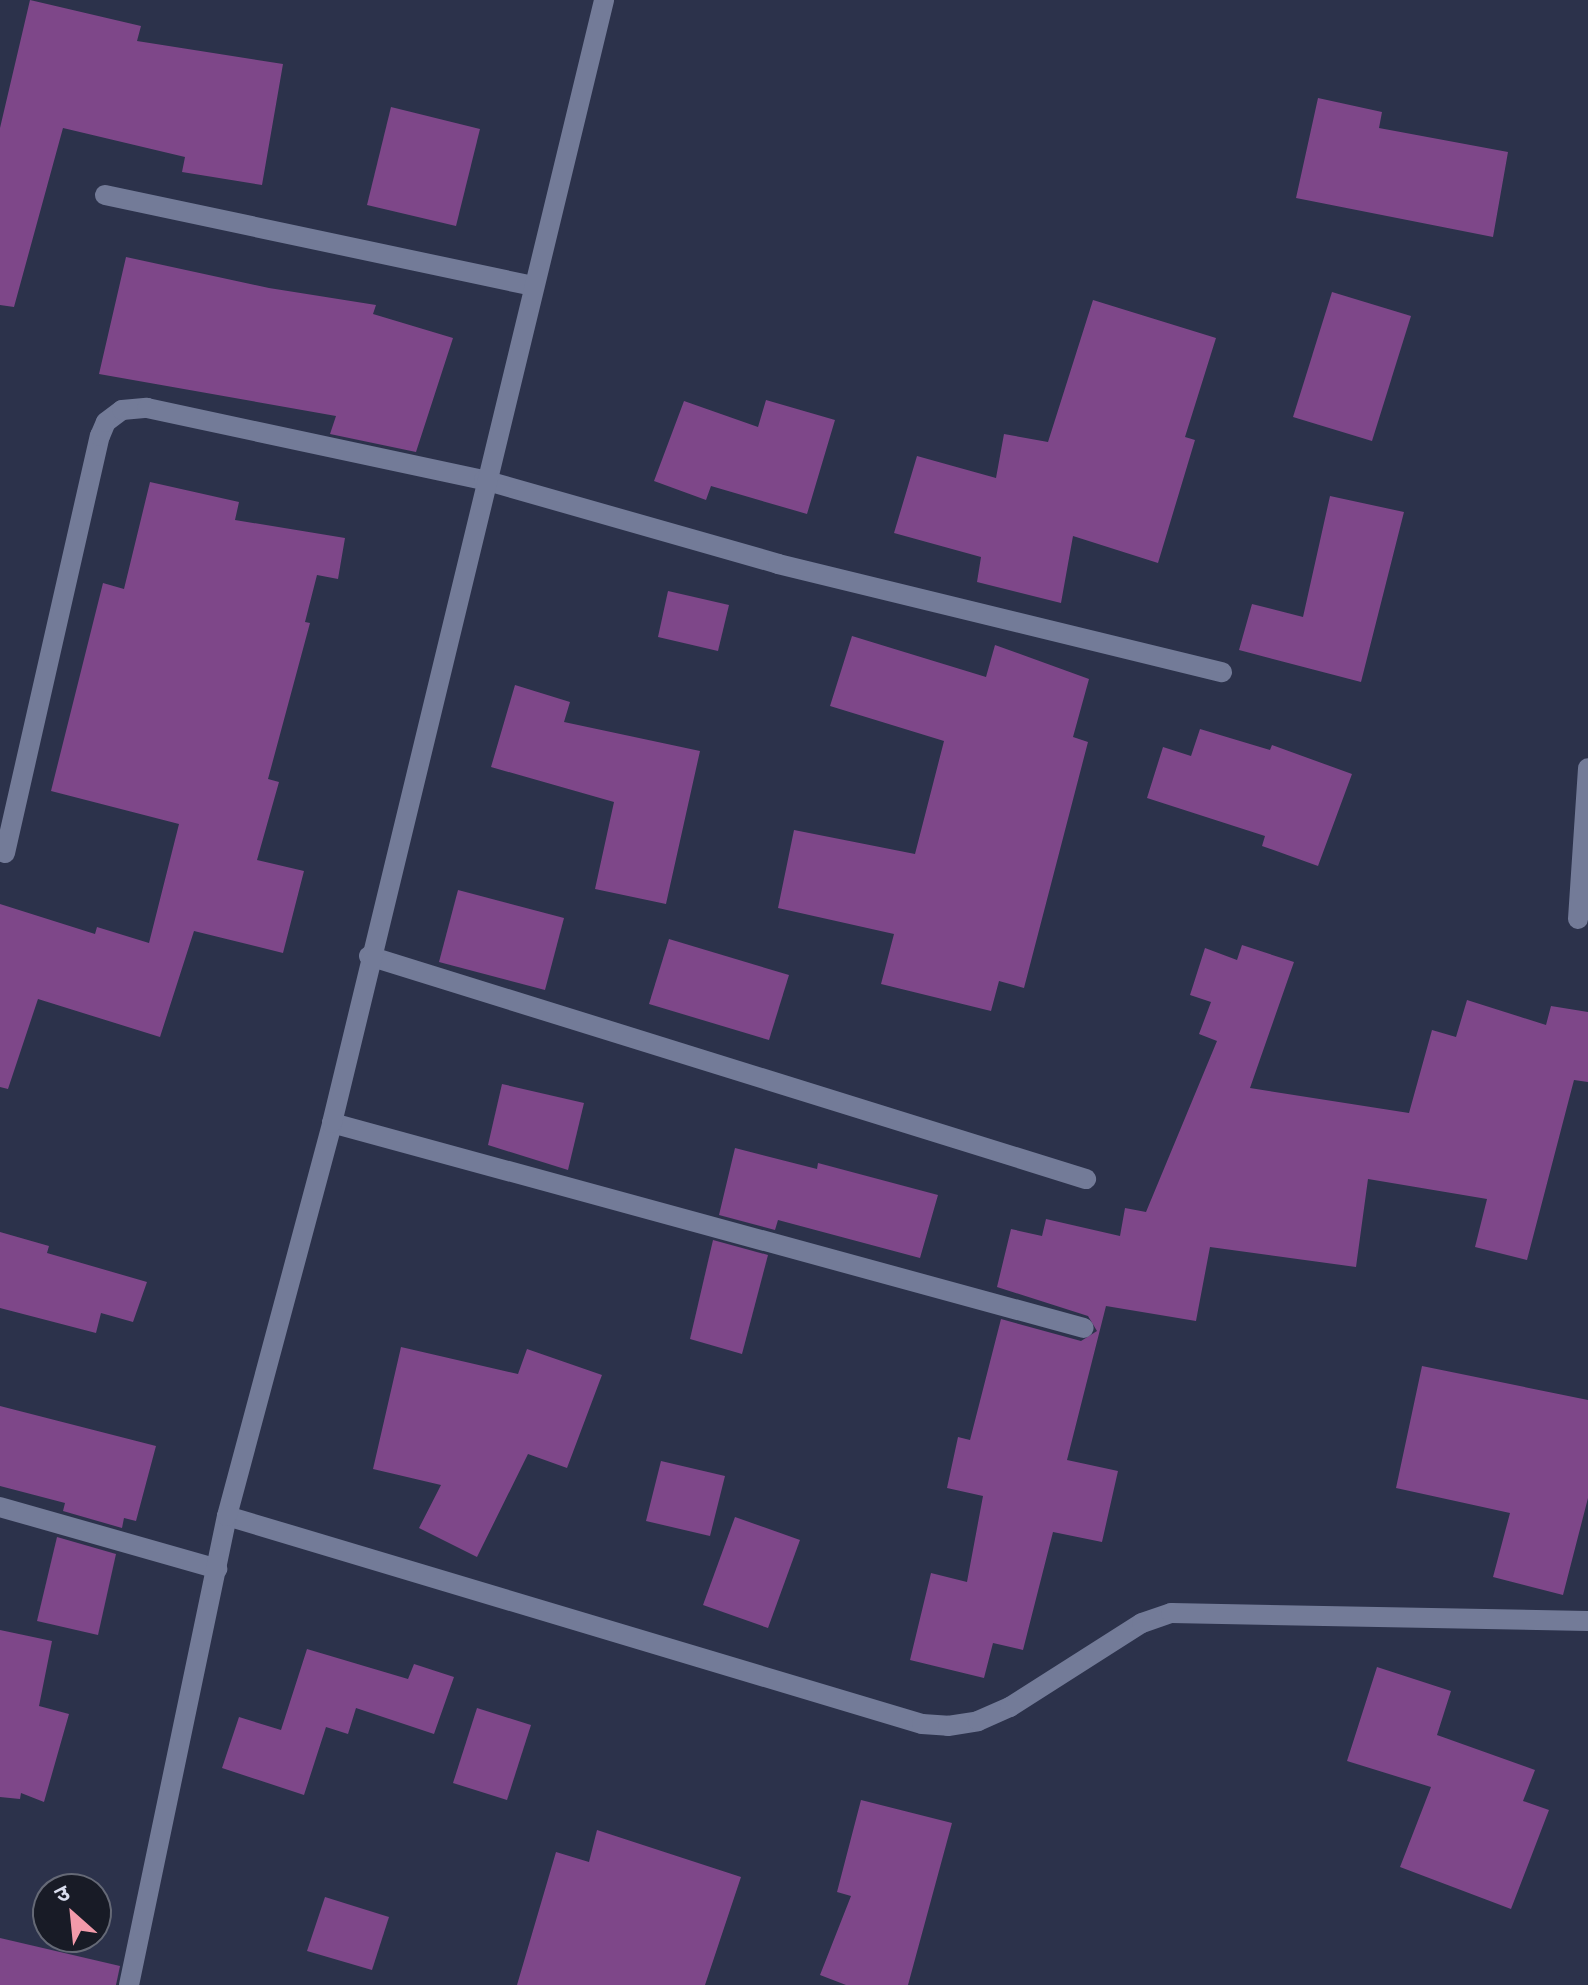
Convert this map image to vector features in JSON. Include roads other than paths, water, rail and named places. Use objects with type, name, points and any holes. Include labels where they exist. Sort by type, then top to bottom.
[{"type":"street","points":[[129,1985],[227,1516],[332,1123],[369,956],[484,480],[604,0]]},
{"type":"street","points":[[105,195],[533,286]]},
{"type":"street","points":[[5,853],[100,436],[122,410],[147,408],[484,480],[778,564],[1222,672]]},
{"type":"street","points":[[1578,919],[1588,768]]},
{"type":"street","points":[[369,956],[1086,1179]]},
{"type":"street","points":[[332,1123],[1084,1328]]},
{"type":"street","points":[[0,1507],[217,1569]]},
{"type":"street","points":[[227,1516],[922,1724],[948,1726],[978,1721],[1010,1707],[1142,1623],[1171,1613],[1588,1621]]}]
